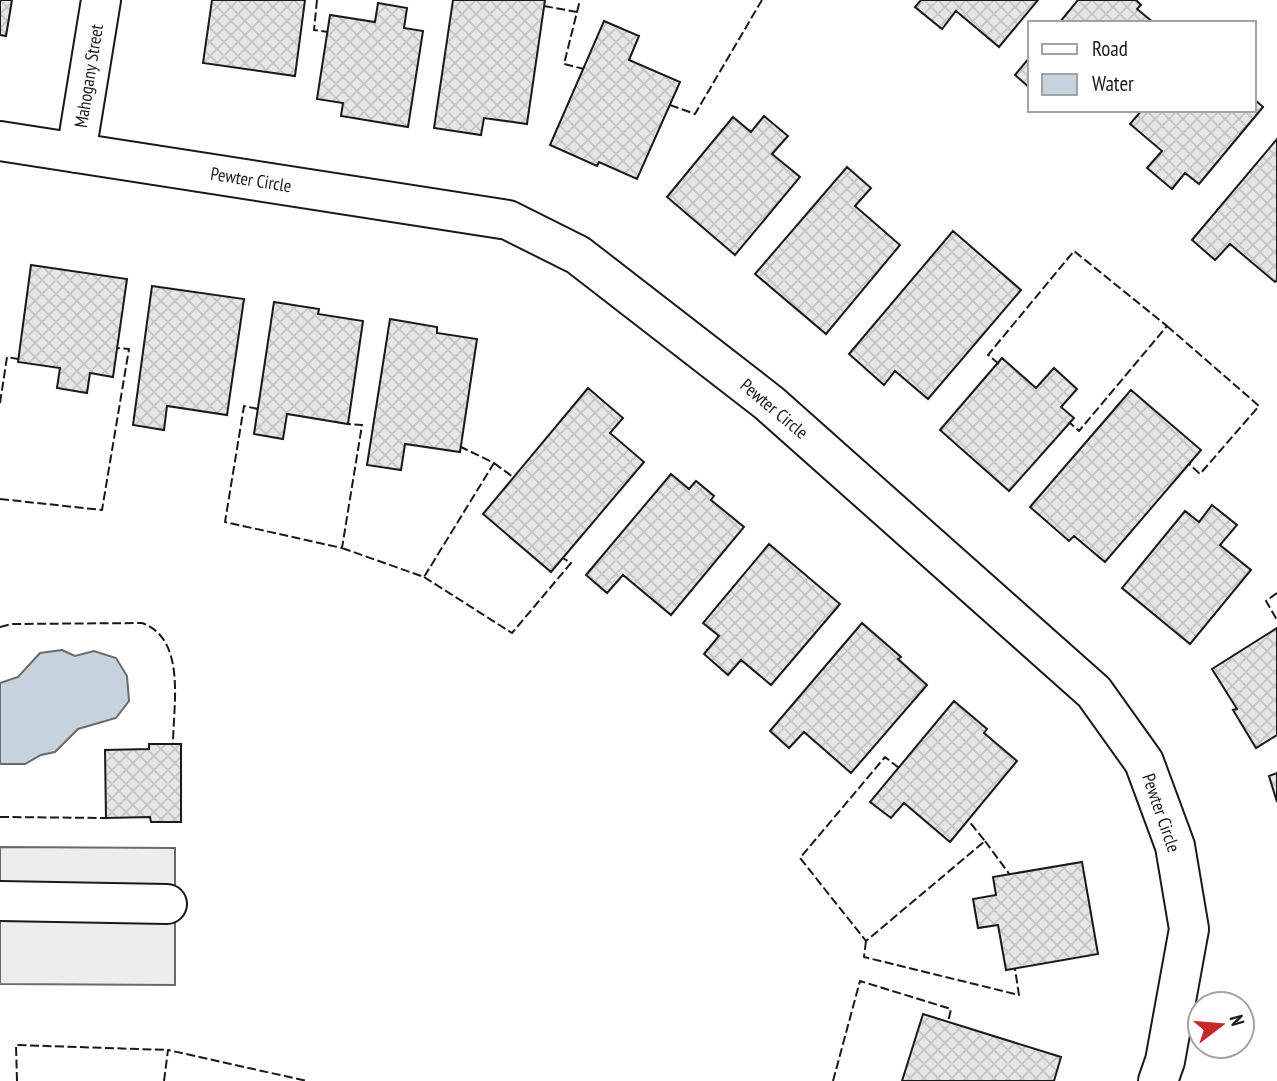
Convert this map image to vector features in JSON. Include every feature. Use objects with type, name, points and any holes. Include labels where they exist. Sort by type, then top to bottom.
[{"type":"street","name":"Mahogany Street","points":[[76,153],[101,0]]},
{"type":"street","name":"Pewter Circle","points":[[0,141],[508,220],[578,255],[769,403],[1094,692],[1144,762],[1175,846],[1189,929],[1165,1061],[1158,1081]]},
{"type":"street","points":[[0,901],[167,904]]},
{"type":"shaded area","points":[[0,847],[175,848],[175,985],[0,984]]},
{"type":"water","points":[[62,650],[75,656],[94,651],[116,658],[127,676],[129,701],[116,718],[78,729],[55,752],[41,755],[25,764],[0,764],[0,683],[18,677],[40,653]]},
{"type":"building","points":[[0,0],[12,0],[6,36],[0,35]]},
{"type":"building","points":[[212,0],[305,0],[295,76],[203,63]]},
{"type":"building","points":[[453,0],[545,0],[527,124],[484,118],[481,135],[434,128]]},
{"type":"building","points":[[921,0],[1038,0],[999,47],[956,11],[942,29],[915,7]]},
{"type":"building","points":[[1078,0],[1136,0],[1141,5],[1137,9],[1152,21],[1061,21]]},
{"type":"building","points":[[378,3],[407,8],[404,28],[423,31],[408,127],[341,116],[343,103],[317,99],[330,15],[375,22]]},
{"type":"building","points":[[604,21],[639,36],[629,60],[680,82],[637,179],[599,162],[597,166],[550,145]]},
{"type":"building","points":[[1028,59],[1028,86],[1015,75]]},
{"type":"building","points":[[1256,101],[1263,107],[1199,184],[1185,173],[1172,189],[1147,168],[1162,151],[1130,124],[1140,112],[1256,112]]},
{"type":"building","points":[[764,116],[788,136],[772,154],[800,177],[735,255],[667,197],[733,117],[751,132]]},
{"type":"building","points":[[1277,139],[1275,282],[1230,244],[1215,260],[1192,240]]},
{"type":"building","points":[[847,167],[871,188],[855,206],[900,245],[826,334],[755,274]]},
{"type":"building","points":[[953,231],[1021,290],[928,399],[895,371],[884,385],[849,354]]},
{"type":"building","points":[[31,265],[127,279],[113,377],[90,373],[87,393],[57,388],[60,368],[18,362]]},
{"type":"building","points":[[152,286],[244,299],[227,415],[167,406],[164,430],[133,425]]},
{"type":"building","points":[[274,302],[319,309],[318,314],[363,321],[348,424],[287,414],[283,439],[254,434]]},
{"type":"building","points":[[390,319],[437,327],[437,333],[477,339],[460,452],[405,444],[401,470],[367,465]]},
{"type":"building","points":[[1002,358],[1036,388],[1054,368],[1077,389],[1061,407],[1074,418],[1009,491],[940,430]]},
{"type":"building","points":[[588,388],[623,418],[610,433],[644,462],[551,572],[483,514]]},
{"type":"building","points":[[1131,390],[1201,450],[1105,562],[1074,536],[1069,541],[1030,507]]},
{"type":"building","points":[[671,474],[689,489],[696,481],[714,496],[711,500],[744,527],[671,615],[623,575],[607,593],[586,575]]},
{"type":"building","points":[[1212,505],[1237,525],[1220,545],[1251,570],[1190,644],[1122,588],[1185,511],[1199,522]]},
{"type":"building","points":[[769,544],[840,604],[771,685],[741,660],[728,675],[704,654],[719,636],[703,623]]},
{"type":"building","points":[[862,623],[901,657],[898,659],[927,685],[851,773],[804,732],[789,748],[770,731]]},
{"type":"building","points":[[1277,628],[1277,735],[1256,748],[1233,710],[1237,709],[1212,669]]},
{"type":"building","points":[[954,701],[987,729],[984,733],[1017,761],[950,842],[904,803],[891,818],[870,802]]},
{"type":"building","points":[[149,744],[181,744],[181,822],[151,822],[150,817],[106,818],[105,750],[149,749]]},
{"type":"building","points":[[1277,773],[1277,802],[1269,776]]},
{"type":"building","points":[[1082,862],[1098,954],[1006,970],[998,925],[978,928],[973,899],[996,895],[993,877]]},
{"type":"building","points":[[923,1014],[1061,1057],[1054,1081],[902,1081]]},
{"type":"fence","points":[[317,0],[314,30],[328,32]]},
{"type":"fence","points":[[577,12],[580,0]]},
{"type":"fence","points":[[670,105],[695,114],[762,0]]},
{"type":"fence","points":[[544,6],[577,12],[564,64],[584,69]]},
{"type":"fence","points":[[999,364],[988,355],[1074,251],[1167,326],[1079,431],[1069,422]]},
{"type":"fence","points":[[1167,326],[1259,406],[1200,474],[1189,464]]},
{"type":"fence","points":[[0,499],[102,510],[129,349],[117,348]]},
{"type":"fence","points":[[0,403],[7,357],[18,359]]},
{"type":"fence","points":[[258,409],[244,406],[225,522],[342,548],[362,425],[348,424]]},
{"type":"fence","points":[[342,548],[424,577],[494,463],[461,447]]},
{"type":"fence","points":[[494,463],[513,477]]},
{"type":"fence","points":[[424,577],[512,633],[571,563],[563,558]]},
{"type":"fence","points":[[1277,593],[1266,601],[1277,620]]},
{"type":"fence","points":[[0,627],[12,624],[142,623],[156,631],[166,643],[172,658],[175,693],[173,745]]},
{"type":"fence","points":[[899,768],[885,757],[800,858],[866,941],[985,841],[968,820]]},
{"type":"fence","points":[[0,817],[106,818]]},
{"type":"fence","points":[[985,841],[1010,875]]},
{"type":"fence","points":[[866,941],[864,957],[1019,995],[1015,969]]},
{"type":"fence","points":[[833,1081],[860,981],[951,1009],[948,1022]]},
{"type":"fence","points":[[17,1081],[16,1045],[168,1050]]},
{"type":"fence","points":[[164,1081],[168,1050],[307,1081]]}]
